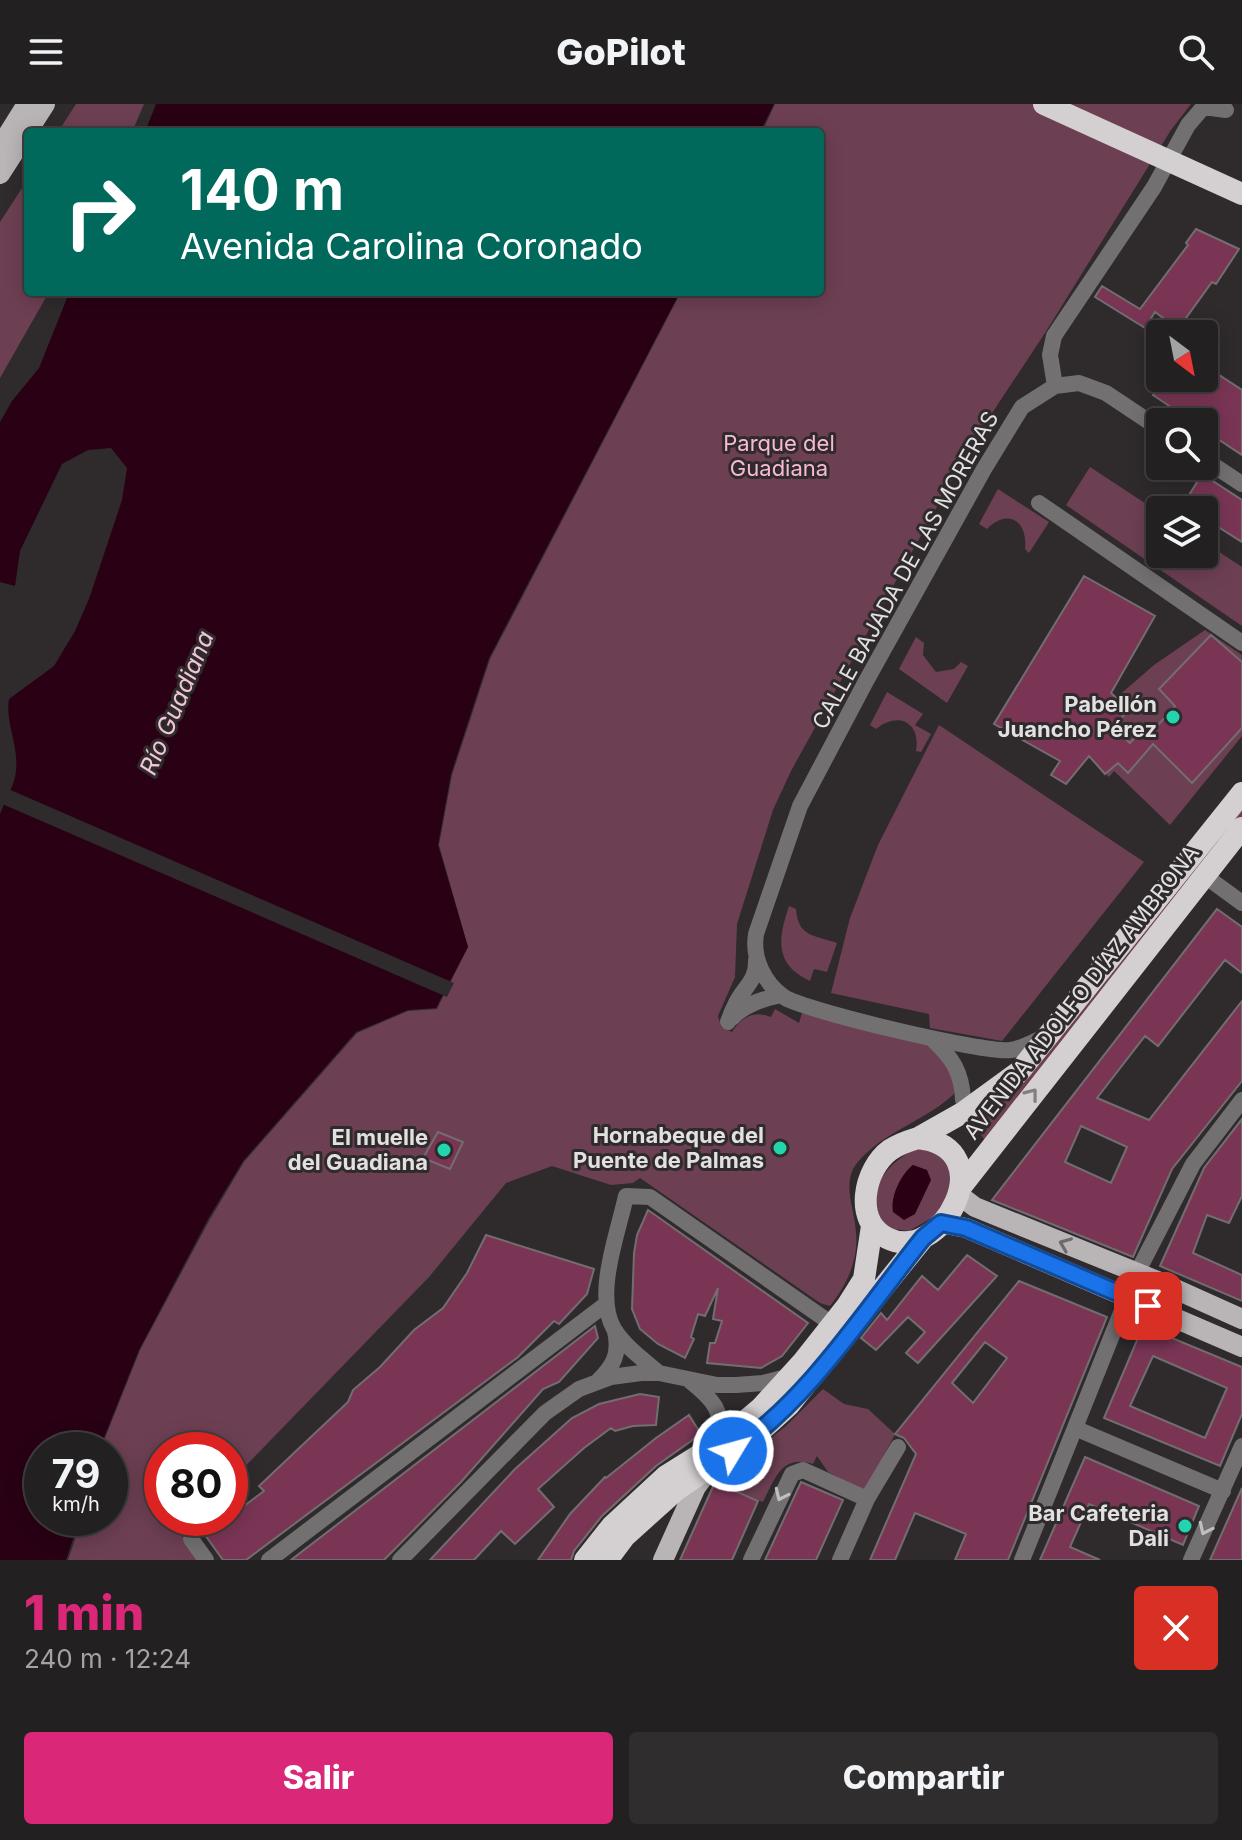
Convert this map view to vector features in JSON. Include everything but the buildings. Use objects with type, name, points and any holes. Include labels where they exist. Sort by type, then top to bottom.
[{"type":"highway","points":[[1044,104],[1242,194]]},
{"type":"highway","points":[[1078,104],[1242,178]]},
{"type":"highway","name":"AVENIDA ADOLFO DÍAZ AMBRONA","points":[[918,1138],[937,1129],[1019,1072],[1239,798]]},
{"type":"highway","name":"AVENIDA ADOLFO DÍAZ AMBRONA","points":[[960,1191],[1242,828]]},
{"type":"highway","points":[[585,1560],[612,1526],[666,1476],[722,1441],[761,1408],[847,1306],[864,1279],[872,1226],[866,1204],[870,1175],[889,1150],[918,1138],[943,1145],[954,1154],[962,1176],[960,1191],[941,1223],[923,1238],[789,1405],[755,1436],[675,1491],[625,1536],[607,1560]]},
{"type":"highway","points":[[872,1226],[889,1239],[901,1242],[923,1238]]},
{"type":"main road","points":[[0,147],[27,104]]},
{"type":"main road","points":[[30,128],[45,104]]},
{"type":"main road","points":[[0,174],[24,137]]},
{"type":"main road","points":[[960,1191],[975,1207],[1242,1319]]},
{"type":"main road","points":[[941,1223],[966,1228],[1242,1347]]},
{"type":"main road","points":[[663,1560],[696,1487],[711,1467]]},
{"type":"street","points":[[1146,420],[1106,393],[1079,383],[1055,386],[1050,355],[1054,336],[1154,187],[1188,125],[1205,106],[1226,110]]},
{"type":"street","name":"CALLE BAJADA DE LAS MORERAS","points":[[781,995],[739,1010],[728,1022],[756,971],[756,934],[800,806],[984,469],[1022,407],[1055,386]]},
{"type":"street","points":[[1218,468],[1242,484]]},
{"type":"street","points":[[1039,503],[1242,643]]},
{"type":"street","points":[[1205,876],[1242,903]]},
{"type":"street","points":[[756,960],[781,995],[801,1005],[930,1037],[980,1048],[1010,1050],[1053,1032]]},
{"type":"street","points":[[930,1037],[946,1051],[959,1071],[963,1082],[963,1100]]},
{"type":"street","points":[[1022,1560],[1137,1273],[1193,1164],[1242,1100]]},
{"type":"street","points":[[597,1382],[609,1370],[618,1353],[615,1330],[606,1304],[607,1282],[626,1196],[650,1197],[832,1324]]},
{"type":"street","points":[[269,1560],[606,1304]]},
{"type":"street","points":[[615,1330],[659,1373]]},
{"type":"street","points":[[400,1560],[545,1413],[579,1389],[626,1375],[659,1373],[717,1385],[749,1385],[791,1376]]},
{"type":"street","points":[[689,1380],[715,1403],[720,1414],[722,1441]]},
{"type":"street","points":[[1077,1429],[1223,1491]]},
{"type":"street","points":[[1191,1560],[1242,1446]]},
{"type":"street","points":[[840,1560],[867,1499],[898,1447]]},
{"type":"street","points":[[751,1560],[792,1474],[803,1470],[867,1499]]},
{"type":"street","points":[[191,1539],[206,1560]]},
{"type":"green space","points":[[76,104],[144,104],[134,128],[61,128]]},
{"type":"green space","name":"Parque del Guadiana","points":[[775,104],[1191,104],[1171,130],[1045,333],[971,445],[791,771],[773,810],[737,924],[735,977],[718,1016],[721,1027],[732,1032],[748,1016],[759,1014],[771,1017],[775,1009],[799,1023],[802,1013],[925,1044],[945,1057],[957,1091],[933,1110],[880,1142],[852,1171],[849,1188],[856,1233],[855,1253],[846,1281],[830,1306],[820,1303],[640,1178],[633,1183],[611,1185],[552,1166],[506,1183],[429,1277],[248,1463],[248,1432],[144,1432],[144,1536],[182,1536],[197,1560],[68,1560],[76,1536],[128,1536],[128,1432],[107,1432],[140,1350],[244,1162],[357,1033],[408,1011],[437,1009],[468,947],[439,845],[452,775],[490,659],[679,296],[824,296],[824,128],[764,128]]},
{"type":"green space","points":[[24,185],[24,296],[47,296],[0,378],[0,222]]},
{"type":"green space","points":[[1090,467],[1146,504],[1146,560],[1066,505]]},
{"type":"green space","points":[[998,489],[1049,522],[1029,553],[1025,549],[1023,531],[1015,521],[1002,519],[987,529],[979,524]]},
{"type":"green space","points":[[1218,551],[1242,567],[1242,626],[1158,568],[1218,568]]},
{"type":"green space","name":"Pabellón Juancho Pérez","points":[[1205,630],[1242,655],[1242,736],[1170,825],[1114,771],[1109,777],[1081,748],[1116,698],[1154,665]]},
{"type":"green space","points":[[916,637],[924,643],[923,655],[936,672],[954,669],[961,662],[968,666],[947,703],[899,669]]},
{"type":"green space","points":[[887,692],[923,714],[915,725],[931,734],[921,752],[916,751],[915,733],[906,722],[892,721],[876,729],[870,725]]},
{"type":"green space","points":[[939,725],[1144,862],[1002,1041],[930,1028],[929,1014],[831,993],[850,918],[878,845]]},
{"type":"green space","points":[[1242,806],[1242,818],[986,1142],[977,1129],[974,1114]]},
{"type":"green space","points":[[789,906],[796,909],[800,925],[809,934],[837,943],[827,972],[814,969],[810,981],[790,967],[782,950],[781,940]]},
{"type":"green space","points":[[918,1148],[933,1150],[949,1164],[950,1189],[933,1217],[909,1231],[887,1228],[876,1204],[880,1181],[896,1162]]},
{"type":"green space","points":[[823,1389],[844,1404],[868,1409],[895,1434],[865,1492],[828,1472],[817,1456],[813,1464],[793,1462],[780,1471],[763,1502],[715,1482],[786,1426]]},
{"type":"water","points":[[156,104],[774,104],[762,128],[147,128]]},
{"type":"water","name":"Río Guadiana","points":[[68,296],[678,296],[489,658],[451,774],[438,845],[468,947],[436,1008],[408,1010],[356,1032],[243,1161],[208,1219],[139,1350],[106,1432],[24,1432],[24,1536],[74,1536],[66,1560],[0,1560],[0,814],[16,771],[9,699],[54,666],[75,631],[122,500],[127,468],[111,448],[88,450],[62,464],[20,551],[15,586],[0,582],[0,422],[12,401],[39,368]]},
{"type":"water","points":[[913,1165],[927,1170],[931,1180],[915,1214],[904,1220],[893,1212],[893,1200],[901,1180]]},
{"type":"pier","points":[[6,788],[454,983],[447,997],[0,803]]},
{"type":"place","name":"Pabellón Juancho Pérez","points":[[1173,717]]},
{"type":"place","name":"Hornabeque del Puente de Palmas","points":[[780,1148]]},
{"type":"place","name":"El muelle del Guadiana","points":[[444,1150]]},
{"type":"place","name":"Bar Cafeteria Dali","points":[[1185,1526]]},
{"type":"route","points":[[733,1451],[789,1405],[923,1238],[941,1223],[966,1228],[1148,1306]]}]
